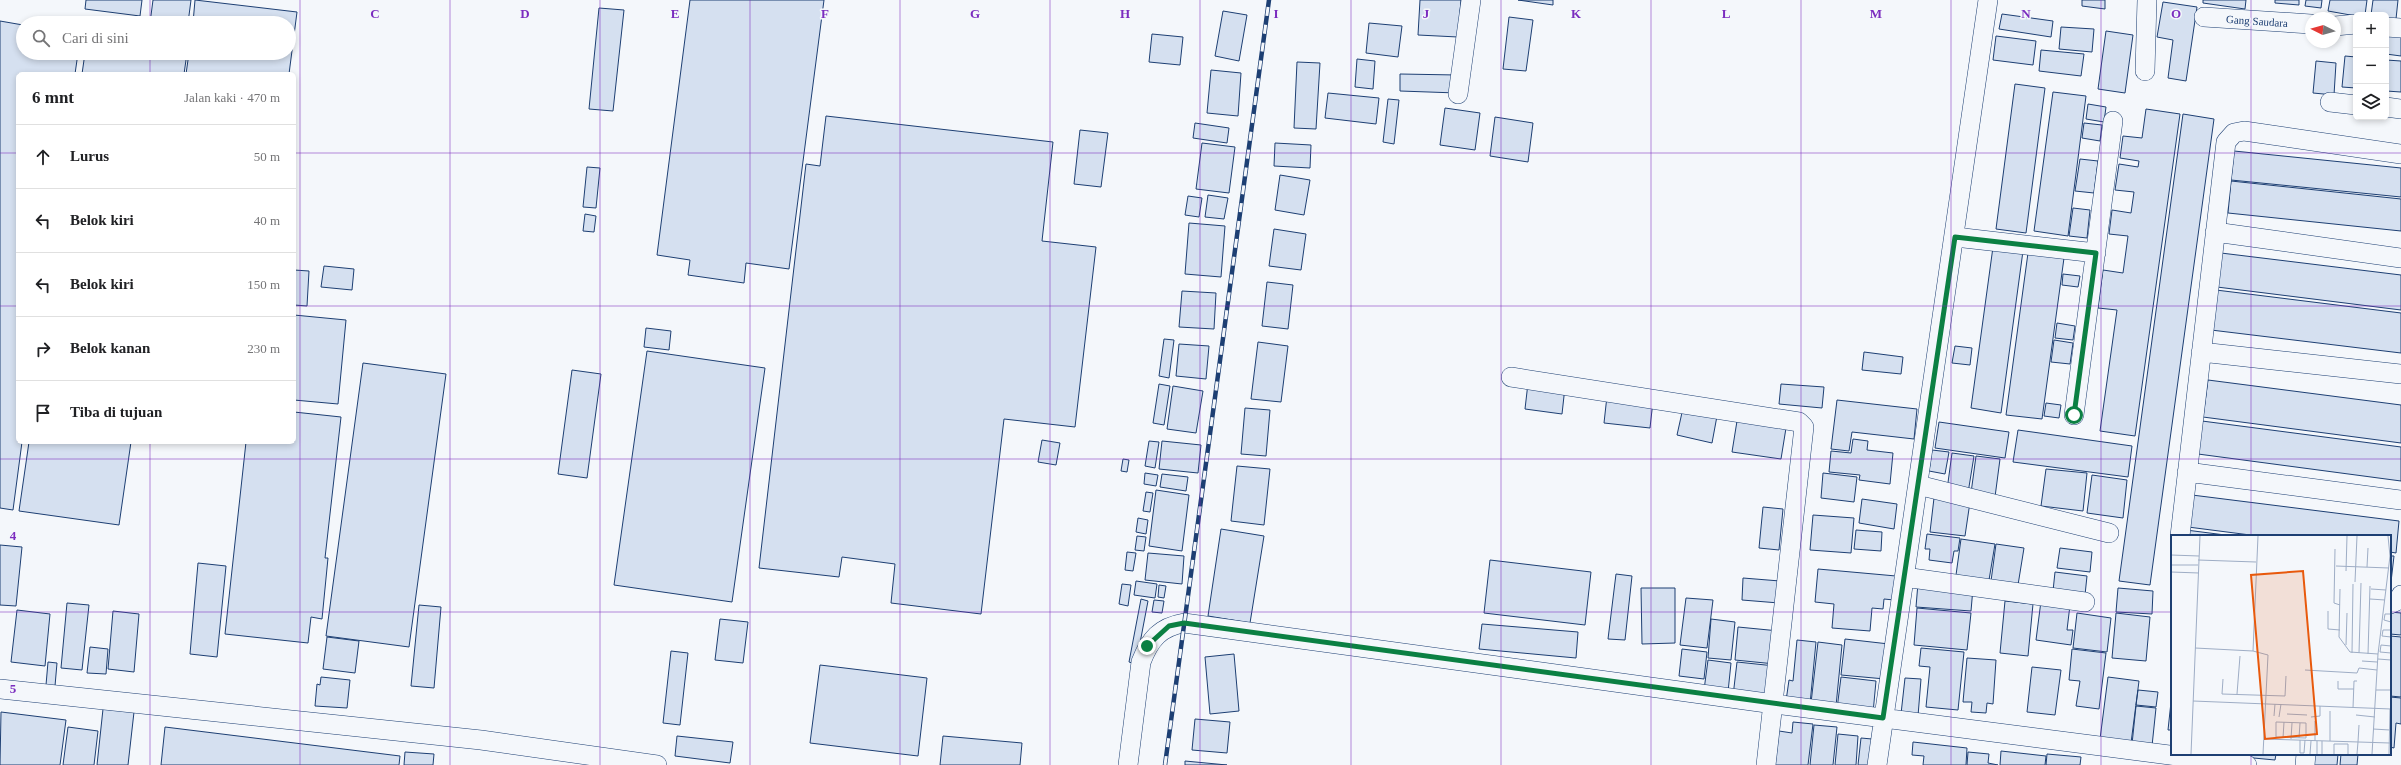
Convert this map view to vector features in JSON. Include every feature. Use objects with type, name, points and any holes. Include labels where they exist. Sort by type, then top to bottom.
[{"type":"street","points":[[1458,94],[1471,0]]},
{"type":"street","points":[[1878,765],[1883,718],[1955,237],[1988,0]]},
{"type":"street","points":[[2145,71],[2147,0]]},
{"type":"street","name":"Gang Saudara","points":[[2204,17],[2305,24]]},
{"type":"street","points":[[2341,25],[2353,24]]},
{"type":"street","points":[[2389,27],[2401,28]]},
{"type":"street","points":[[2330,102],[2353,105]]},
{"type":"street","points":[[2389,107],[2401,109]]},
{"type":"street","points":[[2074,415],[2113,121]]},
{"type":"street","points":[[2180,535],[2226,142],[2234,133],[2244,131],[2401,154]]},
{"type":"street","points":[[2215,232],[2401,258]]},
{"type":"street","points":[[1955,237],[2096,253]]},
{"type":"street","points":[[2201,352],[2401,374]]},
{"type":"street","points":[[1511,377],[1799,422],[1804,427],[1766,765]]},
{"type":"street","points":[[2187,472],[2401,500]]},
{"type":"street","points":[[1918,486],[2109,533]]},
{"type":"street","points":[[1904,576],[2085,602]]},
{"type":"street","points":[[2391,604],[2399,600],[2401,595]]},
{"type":"street","points":[[1128,765],[1141,662],[1147,646],[1169,626],[1184,623],[1883,718],[2140,758],[2248,765]]},
{"type":"street","points":[[0,689],[481,740],[657,765]]},
{"type":"street","points":[[2305,765],[2306,755]]},
{"type":"building","points":[[86,0],[142,0],[140,16],[85,9]]},
{"type":"building","points":[[153,0],[191,0],[189,16],[151,16]]},
{"type":"building","points":[[195,0],[297,12],[296,20],[296,16],[194,16]]},
{"type":"building","points":[[690,0],[824,0],[789,269],[746,263],[744,283],[688,275],[690,260],[657,255]]},
{"type":"building","points":[[1420,0],[1461,0],[1458,37],[1418,35]]},
{"type":"building","points":[[1518,0],[1553,0],[1553,5]]},
{"type":"building","points":[[2082,0],[2105,0],[2105,9],[2082,6]]},
{"type":"building","points":[[2203,0],[2246,0],[2245,9],[2203,3]]},
{"type":"building","points":[[2275,0],[2299,0],[2299,5],[2275,3]]},
{"type":"building","points":[[2306,0],[2322,0],[2321,8],[2305,6]]},
{"type":"building","points":[[2330,0],[2367,0],[2365,12],[2353,12],[2353,15],[2341,13],[2341,12],[2328,11]]},
{"type":"building","points":[[2373,0],[2398,0],[2396,19],[2389,18],[2389,12],[2371,12]]},
{"type":"building","points":[[2163,2],[2197,7],[2186,81],[2168,78],[2173,40],[2157,37]]},
{"type":"building","points":[[599,8],[624,10],[613,111],[589,109]]},
{"type":"building","points":[[1223,11],[1247,15],[1239,61],[1215,56]]},
{"type":"building","points":[[2002,14],[2053,21],[2051,37],[1999,29]]},
{"type":"building","points":[[1509,17],[1533,20],[1526,71],[1503,69]]},
{"type":"building","points":[[0,21],[16,24],[16,60],[77,60],[75,72],[16,72],[16,444],[22,444],[13,510],[0,508]]},
{"type":"building","points":[[1369,23],[1402,26],[1398,57],[1366,53]]},
{"type":"building","points":[[2061,27],[2094,29],[2092,52],[2059,49]]},
{"type":"building","points":[[2106,31],[2133,35],[2125,93],[2098,89]]},
{"type":"building","points":[[2389,31],[2401,33],[2401,56],[2389,54]]},
{"type":"building","points":[[1152,34],[1183,37],[1180,65],[1149,62]]},
{"type":"building","points":[[1996,36],[2036,41],[2033,65],[1993,60]]},
{"type":"building","points":[[2041,50],[2084,54],[2081,76],[2039,71]]},
{"type":"building","points":[[2345,56],[2353,57],[2353,88],[2342,87]]},
{"type":"building","points":[[1357,59],[1375,61],[1373,89],[1355,87]]},
{"type":"building","points":[[84,60],[186,60],[184,72],[82,72]]},
{"type":"building","points":[[188,60],[291,60],[289,72],[186,72]]},
{"type":"building","points":[[2389,60],[2401,61],[2401,92],[2389,91]]},
{"type":"building","points":[[2316,61],[2336,63],[2334,95],[2313,93]]},
{"type":"building","points":[[1297,62],[1320,63],[1316,129],[1294,128]]},
{"type":"building","points":[[1211,70],[1241,73],[1238,116],[1207,113]]},
{"type":"building","points":[[1400,74],[1457,75],[1457,93],[1400,91]]},
{"type":"building","points":[[2015,84],[2045,88],[2026,233],[1996,229]]},
{"type":"building","points":[[2053,92],[2086,96],[2068,236],[2034,231]]},
{"type":"building","points":[[1328,93],[1379,98],[1376,124],[1325,118]]},
{"type":"building","points":[[1388,99],[1399,100],[1394,144],[1383,142]]},
{"type":"building","points":[[2088,104],[2106,107],[2104,122],[2086,119]]},
{"type":"building","points":[[1445,108],[1480,113],[1475,150],[1440,145]]},
{"type":"building","points":[[2146,109],[2180,114],[2135,436],[2100,431],[2117,310],[2098,308],[2103,270],[2123,273],[2128,236],[2109,234],[2112,210],[2131,213],[2134,192],[2115,190],[2119,164],[2138,167],[2139,161],[2120,158],[2123,136],[2142,138]]},
{"type":"building","points":[[2183,114],[2214,119],[2150,585],[2119,581]]},
{"type":"building","points":[[826,116],[1053,142],[1042,241],[1096,247],[1075,427],[1004,419],[981,614],[891,603],[895,564],[842,557],[839,577],[759,568],[806,164],[820,166]]},
{"type":"building","points":[[1495,117],[1533,123],[1528,162],[1490,156]]},
{"type":"building","points":[[1195,123],[1229,128],[1227,143],[1193,138]]},
{"type":"building","points":[[2084,123],[2102,125],[2100,141],[2082,138]]},
{"type":"building","points":[[1080,130],[1108,133],[1101,187],[1074,184]]},
{"type":"building","points":[[1202,143],[1235,147],[1229,193],[1196,189]]},
{"type":"building","points":[[1275,143],[1311,145],[1310,168],[1274,166]]},
{"type":"building","points":[[2234,151],[2401,168],[2401,197],[2231,180]]},
{"type":"building","points":[[2080,159],[2098,161],[2094,193],[2075,191]]},
{"type":"building","points":[[587,167],[600,168],[596,208],[583,207]]},
{"type":"building","points":[[1280,175],[1310,180],[1304,215],[1275,210]]},
{"type":"building","points":[[2231,181],[2401,199],[2401,231],[2228,213]]},
{"type":"building","points":[[1208,195],[1228,198],[1224,219],[1205,217]]},
{"type":"building","points":[[1188,196],[1202,198],[1199,217],[1185,215]]},
{"type":"building","points":[[2073,208],[2090,210],[2087,238],[2069,236]]},
{"type":"building","points":[[585,214],[596,216],[594,232],[583,231]]},
{"type":"building","points":[[1189,223],[1225,226],[1221,277],[1185,274]]},
{"type":"building","points":[[1274,229],[1306,234],[1301,270],[1269,266]]},
{"type":"building","points":[[1993,247],[2023,251],[2001,413],[1971,408]]},
{"type":"building","points":[[2028,253],[2064,258],[2042,419],[2006,415]]},
{"type":"building","points":[[2221,253],[2401,275],[2401,310],[2217,287]]},
{"type":"building","points":[[324,266],[354,269],[352,290],[321,287]]},
{"type":"building","points":[[296,270],[309,271],[307,306],[296,305]]},
{"type":"building","points":[[2063,274],[2080,276],[2078,287],[2062,285]]},
{"type":"building","points":[[1267,282],[1293,285],[1288,329],[1262,326]]},
{"type":"building","points":[[2216,290],[2401,313],[2401,353],[2211,330]]},
{"type":"building","points":[[1182,291],[1216,293],[1214,329],[1179,327]]},
{"type":"building","points":[[296,315],[346,320],[338,404],[296,400]]},
{"type":"building","points":[[2057,323],[2075,326],[2073,340],[2055,338]]},
{"type":"building","points":[[646,328],[671,331],[669,350],[644,347]]},
{"type":"building","points":[[1164,339],[1174,340],[1169,378],[1159,376]]},
{"type":"building","points":[[2054,340],[2073,343],[2070,364],[2051,362]]},
{"type":"building","points":[[1258,342],[1288,346],[1281,402],[1251,399]]},
{"type":"building","points":[[1179,344],[1209,346],[1206,379],[1176,376]]},
{"type":"building","points":[[1955,346],[1972,348],[1970,365],[1952,363]]},
{"type":"building","points":[[647,351],[765,368],[732,602],[614,585]]},
{"type":"building","points":[[1864,352],[1903,357],[1901,374],[1862,370]]},
{"type":"building","points":[[363,363],[446,374],[409,647],[326,636]]},
{"type":"building","points":[[572,370],[601,374],[587,478],[558,474]]},
{"type":"building","points":[[2208,380],[2401,405],[2401,443],[2203,417]]},
{"type":"building","points":[[1528,383],[1565,387],[1562,414],[1525,409]]},
{"type":"building","points":[[1159,384],[1170,386],[1164,425],[1153,423]]},
{"type":"building","points":[[1781,384],[1824,387],[1822,408],[1779,404]]},
{"type":"building","points":[[1173,386],[1203,391],[1196,433],[1167,429]]},
{"type":"building","points":[[1607,396],[1653,401],[1650,428],[1604,423]]},
{"type":"building","points":[[1837,400],[1917,409],[1914,439],[1852,432],[1849,451],[1831,449]]},
{"type":"building","points":[[2046,403],[2061,405],[2059,418],[2044,416]]},
{"type":"building","points":[[1245,408],[1270,410],[1266,456],[1241,454]]},
{"type":"building","points":[[1683,408],[1717,416],[1712,443],[1677,435]]},
{"type":"building","points":[[296,412],[341,417],[325,558],[328,558],[322,619],[311,617],[308,643],[225,634],[246,444],[296,444]]},
{"type":"building","points":[[1737,421],[1786,428],[1781,459],[1732,452]]},
{"type":"building","points":[[2202,421],[2401,447],[2401,481],[2198,454]]},
{"type":"building","points":[[1939,422],[2009,432],[2005,458],[1935,448]]},
{"type":"building","points":[[2018,430],[2132,446],[2128,477],[2013,462]]},
{"type":"building","points":[[1853,439],[1868,441],[1867,450],[1893,453],[1890,484],[1859,480],[1860,475],[1829,472],[1831,451],[1851,453]]},
{"type":"building","points":[[1042,440],[1060,443],[1056,465],[1038,462]]},
{"type":"building","points":[[1149,441],[1159,442],[1155,468],[1145,466]]},
{"type":"building","points":[[1162,441],[1201,445],[1198,473],[1159,469]]},
{"type":"building","points":[[29,444],[131,444],[119,525],[19,511]]},
{"type":"building","points":[[1932,450],[1949,452],[1945,474],[1929,471]]},
{"type":"building","points":[[1952,453],[1974,456],[1968,493],[1947,490]]},
{"type":"building","points":[[1976,456],[2000,459],[1995,497],[1971,493]]},
{"type":"building","points":[[1123,459],[1129,460],[1127,472],[1121,471]]},
{"type":"building","points":[[1237,466],[1270,469],[1264,525],[1231,521]]},
{"type":"building","points":[[2046,469],[2087,473],[2083,511],[2041,506]]},
{"type":"building","points":[[1145,473],[1158,475],[1156,486],[1144,484]]},
{"type":"building","points":[[1823,473],[1857,477],[1854,502],[1821,498]]},
{"type":"building","points":[[1162,474],[1188,477],[1186,491],[1160,487]]},
{"type":"building","points":[[2092,475],[2127,480],[2123,518],[2087,513]]},
{"type":"building","points":[[1156,490],[1189,495],[1182,551],[1149,546]]},
{"type":"building","points":[[1146,492],[1153,493],[1150,512],[1143,511]]},
{"type":"building","points":[[2192,495],[2399,521],[2396,553],[2391,552],[2391,535],[2250,535],[2188,527]]},
{"type":"building","points":[[1934,498],[1970,502],[1965,536],[1930,532]]},
{"type":"building","points":[[1862,499],[1897,504],[1894,529],[1859,523]]},
{"type":"building","points":[[1763,507],[1783,509],[1779,550],[1759,548]]},
{"type":"building","points":[[1813,515],[1854,518],[1851,553],[1810,550]]},
{"type":"building","points":[[1138,518],[1148,520],[1146,534],[1136,532]]},
{"type":"building","points":[[1221,529],[1264,536],[1250,623],[1208,616]]},
{"type":"building","points":[[1856,530],[1882,532],[1881,551],[1854,549]]},
{"type":"building","points":[[2186,530],[2225,535],[2185,535]]},
{"type":"building","points":[[1927,534],[1960,538],[1958,551],[1954,551],[1952,563],[1929,560],[1930,549],[1925,549]]},
{"type":"building","points":[[1137,536],[1146,537],[1144,551],[1135,550]]},
{"type":"building","points":[[1961,539],[1995,544],[1989,580],[1956,575]]},
{"type":"building","points":[[1996,544],[2024,548],[2018,585],[1991,581]]},
{"type":"building","points":[[0,545],[22,547],[16,606],[0,605]]},
{"type":"building","points":[[2060,548],[2092,552],[2090,572],[2057,568]]},
{"type":"building","points":[[1127,552],[1136,553],[1133,571],[1125,570]]},
{"type":"building","points":[[1148,553],[1184,556],[1182,584],[1145,580]]},
{"type":"building","points":[[2391,556],[2394,556],[2391,582]]},
{"type":"building","points":[[1490,560],[1591,572],[1585,625],[1484,613]]},
{"type":"building","points":[[198,563],[226,566],[217,657],[190,654]]},
{"type":"building","points":[[1818,569],[1896,576],[1894,600],[1884,599],[1883,609],[1872,608],[1870,631],[1832,628],[1834,604],[1815,602]]},
{"type":"building","points":[[2055,572],[2087,576],[2085,595],[2053,591]]},
{"type":"building","points":[[1616,574],[1632,576],[1625,640],[1608,639]]},
{"type":"building","points":[[1743,578],[1780,581],[1779,603],[1742,600]]},
{"type":"building","points":[[1136,581],[1157,584],[1155,598],[1134,595]]},
{"type":"building","points":[[1918,583],[1973,588],[1971,611],[1916,607]]},
{"type":"building","points":[[1122,584],[1131,585],[1128,606],[1119,604]]},
{"type":"building","points":[[1159,585],[1166,586],[1164,598],[1158,597]]},
{"type":"building","points":[[1641,588],[1675,588],[1675,643],[1642,644]]},
{"type":"building","points":[[2118,588],[2153,591],[2152,614],[2116,612]]},
{"type":"building","points":[[1686,598],[1713,600],[1707,648],[1680,645]]},
{"type":"building","points":[[1141,599],[1148,601],[1136,664],[1129,662]]},
{"type":"building","points":[[1154,600],[1164,601],[1162,613],[1152,612]]},
{"type":"building","points":[[2005,601],[2033,604],[2028,656],[2000,653]]},
{"type":"building","points":[[2041,601],[2070,605],[2067,630],[2073,630],[2071,645],[2036,640]]},
{"type":"building","points":[[67,603],[89,605],[82,670],[61,668]]},
{"type":"building","points":[[419,605],[441,607],[434,688],[411,686]]},
{"type":"building","points":[[1917,608],[1971,613],[1967,650],[1914,645]]},
{"type":"building","points":[[17,610],[50,614],[45,666],[11,662]]},
{"type":"building","points":[[113,611],[139,614],[134,672],[108,669]]},
{"type":"building","points":[[2391,612],[2401,613],[2401,635],[2391,634]]},
{"type":"building","points":[[2077,613],[2111,618],[2107,652],[2073,648]]},
{"type":"building","points":[[2116,613],[2150,617],[2146,661],[2112,658]]},
{"type":"building","points":[[720,619],[748,622],[743,663],[715,660]]},
{"type":"building","points":[[1711,619],[1735,622],[1731,660],[1708,658]]},
{"type":"building","points":[[1482,624],[1578,632],[1576,658],[1479,649]]},
{"type":"building","points":[[1738,627],[1779,631],[1775,664],[1735,660]]},
{"type":"building","points":[[2391,636],[2401,637],[2401,697],[2391,696]]},
{"type":"building","points":[[327,637],[359,641],[355,673],[323,669]]},
{"type":"building","points":[[1845,639],[1889,644],[1885,679],[1841,675]]},
{"type":"building","points":[[1797,640],[1816,642],[1810,704],[1786,701],[1789,680],[1793,681]]},
{"type":"building","points":[[1818,642],[1842,645],[1836,706],[1811,703]]},
{"type":"building","points":[[90,647],[108,649],[106,674],[87,673]]},
{"type":"building","points":[[1921,648],[1964,652],[1958,710],[1926,707],[1930,667],[1919,666]]},
{"type":"building","points":[[1682,649],[1707,652],[1704,679],[1679,676]]},
{"type":"building","points":[[2072,649],[2106,653],[2099,709],[2076,706],[2080,681],[2069,680]]},
{"type":"building","points":[[671,651],[688,653],[680,725],[663,723]]},
{"type":"building","points":[[1234,654],[1239,711],[1210,714],[1205,657]]},
{"type":"building","points":[[1967,658],[1996,660],[1993,704],[1987,703],[1986,713],[1971,712],[1972,702],[1963,702]]},
{"type":"building","points":[[1708,660],[1731,663],[1728,692],[1704,690]]},
{"type":"building","points":[[48,662],[57,663],[55,686],[46,685]]},
{"type":"building","points":[[1737,662],[1775,666],[1772,700],[1733,696]]},
{"type":"building","points":[[820,665],[927,678],[918,756],[810,743]]},
{"type":"building","points":[[2032,667],[2061,670],[2055,715],[2027,712]]},
{"type":"building","points":[[321,677],[350,680],[347,708],[315,706],[317,684],[320,685]]},
{"type":"building","points":[[1841,677],[1876,681],[1873,713],[1837,709]]},
{"type":"building","points":[[2108,677],[2139,681],[2131,743],[2100,739]]},
{"type":"building","points":[[1905,678],[1921,679],[1918,716],[1901,714]]},
{"type":"building","points":[[2138,690],[2158,692],[2156,707],[2136,705]]},
{"type":"building","points":[[2391,697],[2401,698],[2401,724],[2396,723],[2394,748],[2391,747]]},
{"type":"building","points":[[2171,702],[2171,730],[2168,730]]},
{"type":"building","points":[[2136,706],[2156,708],[2152,746],[2132,744]]},
{"type":"building","points":[[103,709],[134,712],[128,765],[97,765]]},
{"type":"building","points":[[1,712],[66,720],[60,765],[0,765]]},
{"type":"building","points":[[1195,719],[1230,722],[1227,753],[1192,750]]},
{"type":"building","points":[[1793,722],[1813,724],[1808,765],[1775,765],[1779,731],[1792,733]]},
{"type":"building","points":[[1814,725],[1837,727],[1833,765],[1810,765]]},
{"type":"building","points":[[68,727],[98,731],[94,765],[63,765]]},
{"type":"building","points":[[165,727],[400,756],[399,765],[161,765]]},
{"type":"building","points":[[1838,734],[1858,736],[1856,765],[1835,765]]},
{"type":"building","points":[[677,736],[733,742],[730,763],[675,756]]},
{"type":"building","points":[[943,736],[1022,743],[1020,765],[940,765]]},
{"type":"building","points":[[1861,738],[1872,739],[1870,765],[1858,765]]},
{"type":"building","points":[[1913,742],[1967,748],[1966,765],[1923,765],[1924,756],[1912,755]]},
{"type":"building","points":[[2001,751],[2046,756],[2045,765],[2000,765]]},
{"type":"building","points":[[405,752],[434,754],[433,765],[404,765]]},
{"type":"building","points":[[1968,752],[1989,754],[1988,763],[1998,765],[1967,765]]},
{"type":"building","points":[[2047,754],[2081,757],[2080,765],[2046,765]]},
{"type":"building","points":[[2244,755],[2276,755],[2275,760],[2243,757]]},
{"type":"building","points":[[2312,755],[2338,755],[2337,765],[2311,765]]},
{"type":"building","points":[[2341,755],[2358,755],[2357,765],[2340,765]]},
{"type":"building","points":[[1185,761],[1227,765],[1185,765]]},
{"type":"railway","points":[[1165,765],[1269,0]]},
{"type":"route","points":[[1147,646],[1158,634],[1169,626],[1184,623],[1883,718],[1955,237],[2096,253],[2074,415]]}]
